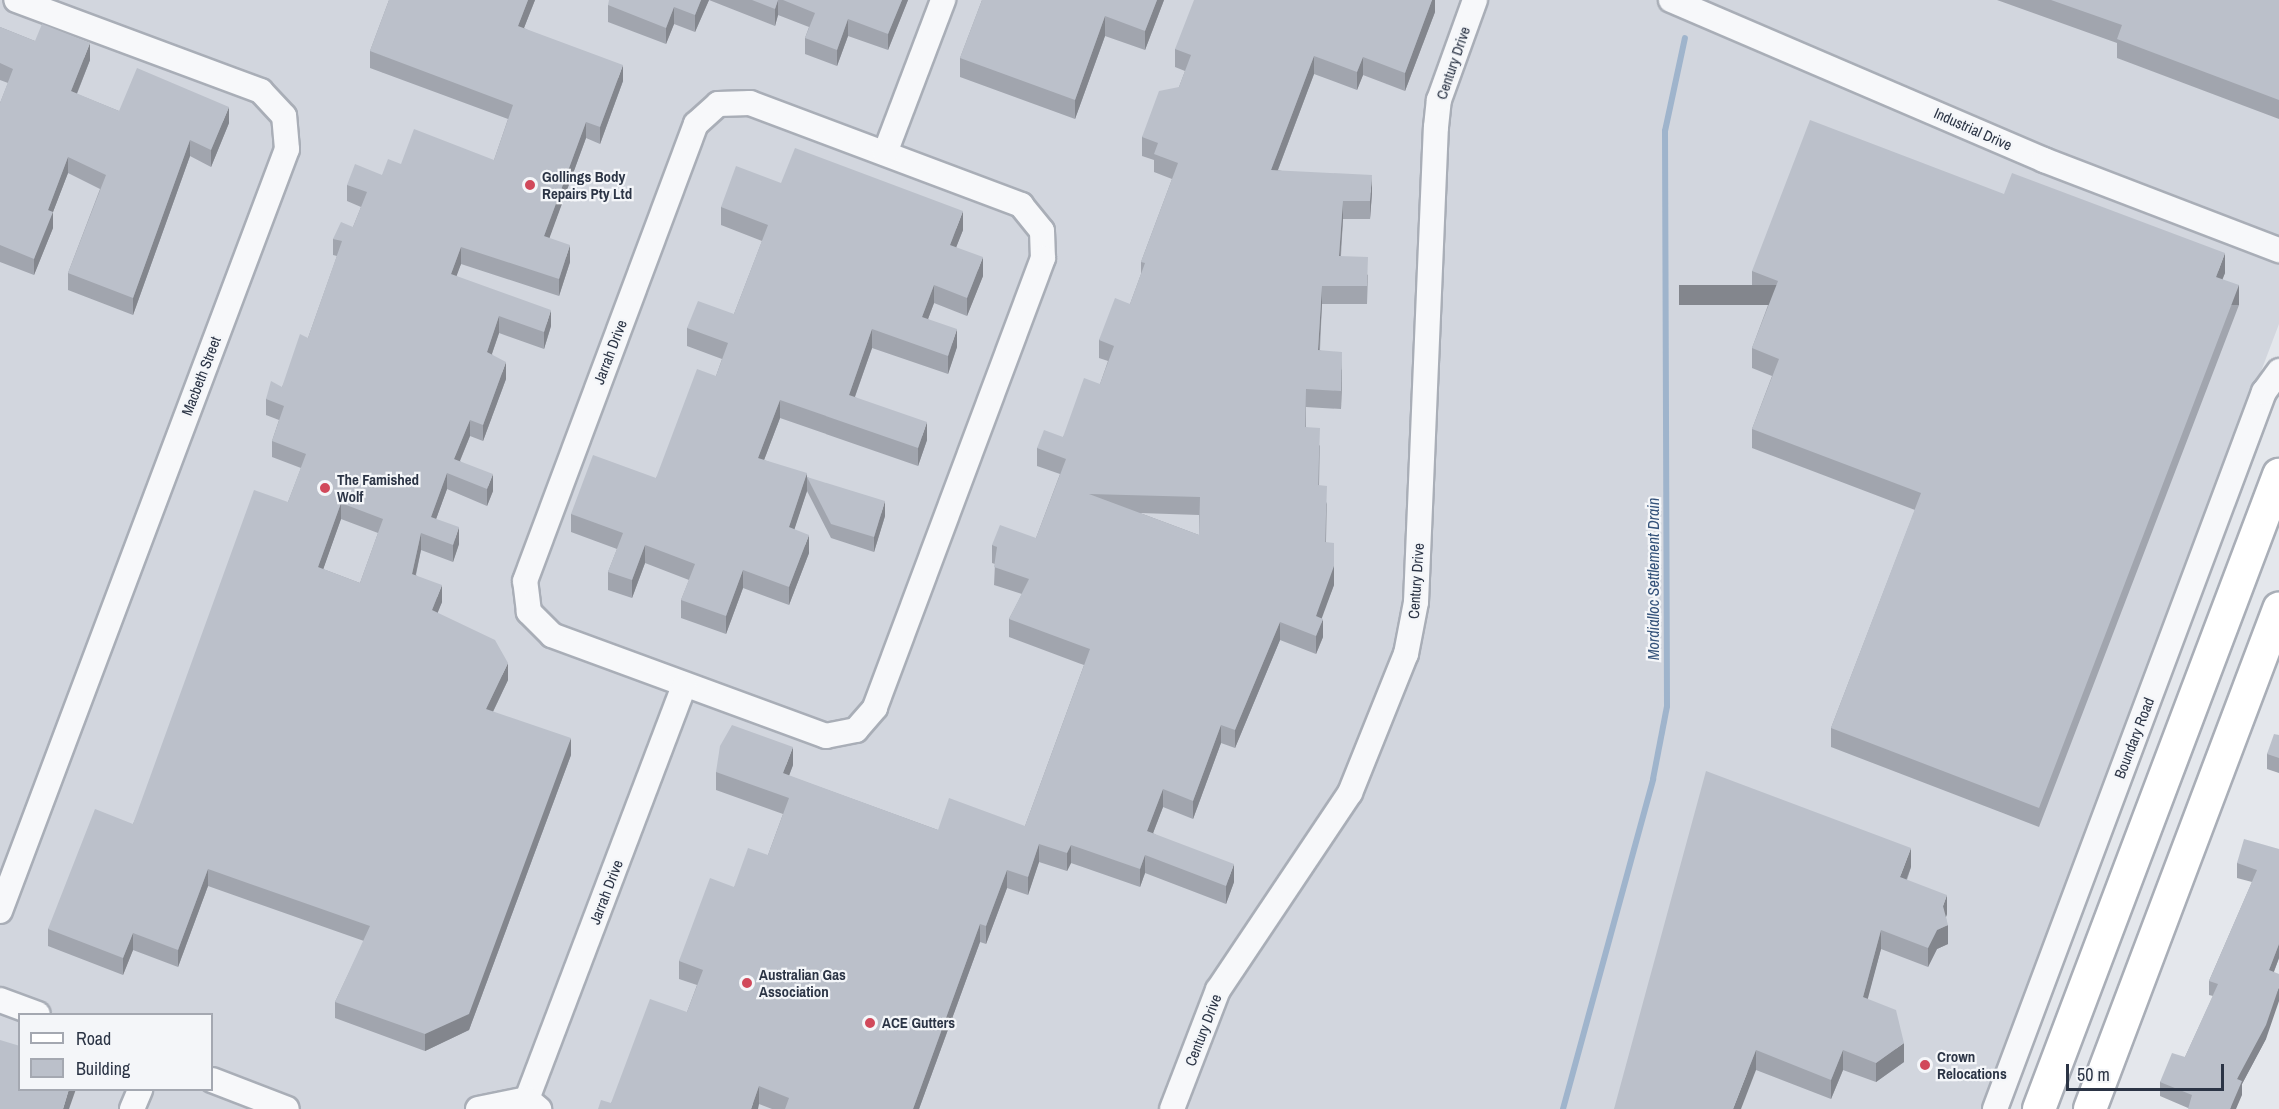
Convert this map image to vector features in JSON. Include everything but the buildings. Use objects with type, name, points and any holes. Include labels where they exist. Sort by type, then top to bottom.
[{"type":"main road","points":[[2039,1109],[2279,475]]},
{"type":"main road","points":[[2090,1109],[2279,609]]},
{"type":"street","name":"Macbeth Street","points":[[0,911],[287,149],[284,116],[261,92],[16,0]]},
{"type":"street","points":[[885,153],[943,0]]},
{"type":"street","name":"Century Drive","points":[[1173,1109],[1218,990],[1350,793],[1406,654],[1416,602],[1436,127],[1439,100],[1475,0]]},
{"type":"street","name":"Industrial Drive","points":[[1671,0],[1738,25],[2044,160],[2279,250]]},
{"type":"street","name":"Jarrah Drive","points":[[750,103],[1021,205],[1042,231],[1043,258],[879,697],[856,730],[826,736],[684,685],[552,635],[529,612],[525,581],[696,124],[718,104],[750,103]]},
{"type":"street","name":"Boundary Road","points":[[1995,1109],[2264,392],[2279,371]]},
{"type":"street","name":"Jarrah Drive","points":[[478,1109],[533,1104],[684,685]]},
{"type":"street","points":[[0,1000],[35,1013]]},
{"type":"street","points":[[213,1080],[287,1109]]},
{"type":"street","points":[[132,1109],[139,1091]]},
{"type":"shaded area","points":[[0,0],[2279,0],[2279,324],[1981,1109],[0,1109]]},
{"type":"waterway","name":"Mordialloc Settlement Drain","points":[[1563,1109],[1653,779],[1667,706],[1665,131],[1685,38]]},
{"type":"place","name":"Gollings Body Repairs Pty Ltd","points":[[530,185]]},
{"type":"place","name":"The Famished Wolf","points":[[325,488]]},
{"type":"place","name":"Australian Gas Association","points":[[747,983]]},
{"type":"place","name":"ACE Gutters","points":[[870,1023]]},
{"type":"place","name":"Crown Relocations","points":[[1925,1065]]}]
